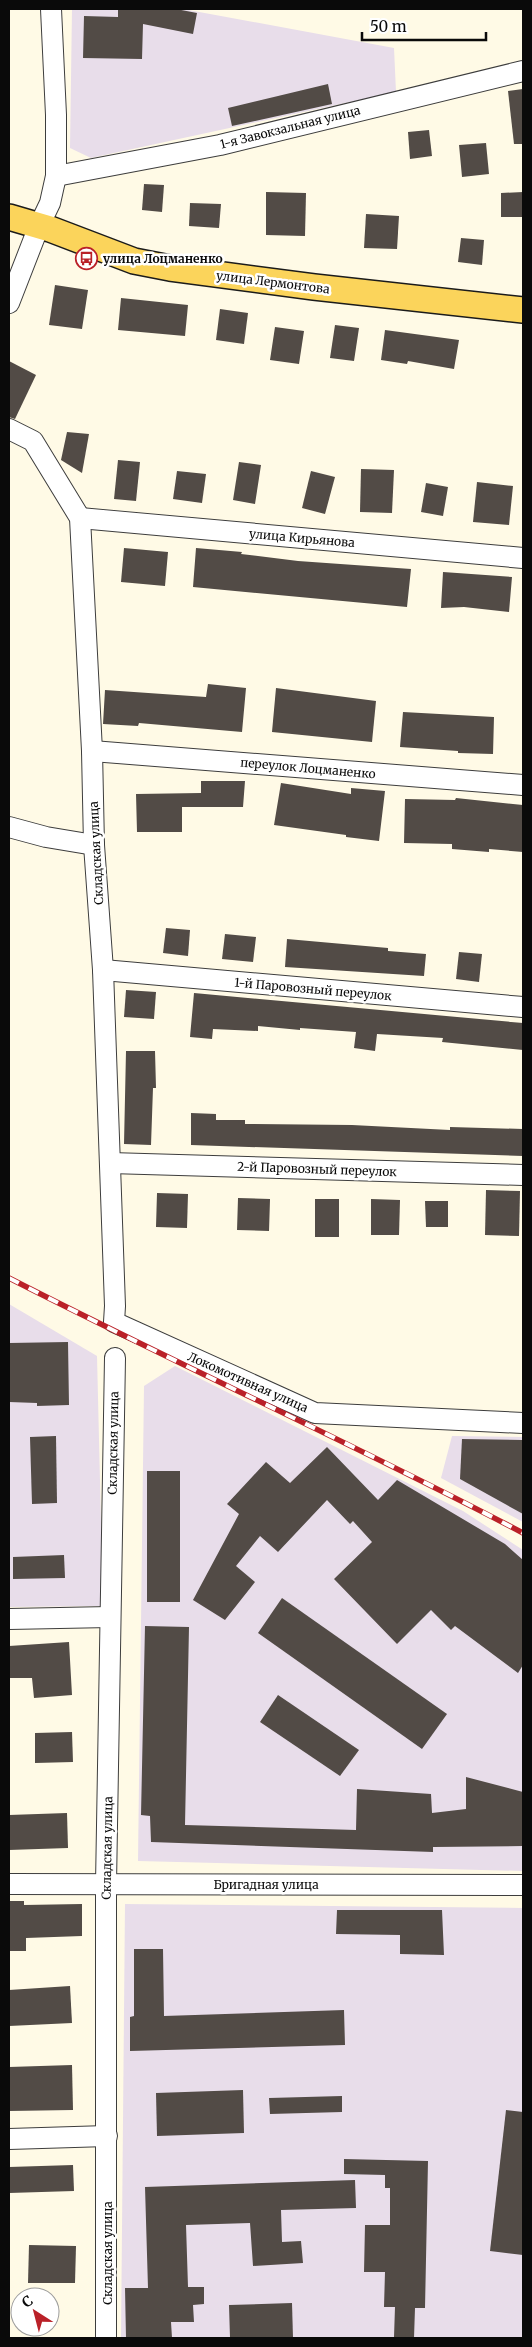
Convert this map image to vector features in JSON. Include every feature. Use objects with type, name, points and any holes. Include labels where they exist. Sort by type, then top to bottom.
[{"type":"main road","name":"улица Лермонтова","points":[[9,217],[39,226],[125,258],[170,268],[295,285],[523,310]]},
{"type":"street","points":[[9,303],[50,203],[56,176],[56,115],[51,9]]},
{"type":"street","name":"1-я Завокзальная улица","points":[[56,176],[220,145],[523,71]]},
{"type":"street","name":"Складская улица","points":[[9,429],[33,441],[80,518],[92,751],[94,845],[103,970],[115,1306]]},
{"type":"street","name":"улица Кирьянова","points":[[80,518],[523,558]]},
{"type":"street","name":"переулок Лоцманенко","points":[[92,751],[523,785]]},
{"type":"street","points":[[9,827],[46,838],[94,845]]},
{"type":"street","name":"1-й Паровозный переулок","points":[[103,970],[523,1007]]},
{"type":"street","name":"2-й Паровозный переулок","points":[[110,1163],[523,1175]]},
{"type":"street","name":"Локомотивная улица","points":[[115,1306],[114,1322],[316,1413],[523,1423]]},
{"type":"street","name":"Складская улица","points":[[106,2338],[106,1884],[115,1358]]},
{"type":"street","points":[[9,1619],[110,1617]]},
{"type":"street","name":"Бригадная улица","points":[[9,1884],[523,1885]]},
{"type":"street","points":[[9,2138],[107,2136]]},
{"type":"shaded area","points":[[72,9],[183,9],[394,48],[396,92],[91,158],[70,148]]},
{"type":"shaded area","points":[[9,1304],[97,1356],[103,1606],[9,1607]]},
{"type":"shaded area","points":[[175,1366],[463,1511],[523,1550],[523,1871],[138,1861],[144,1386]]},
{"type":"shaded area","points":[[452,1436],[523,1437],[523,1522],[441,1478]]},
{"type":"shaded area","points":[[125,1904],[523,1908],[523,2338],[121,2338]]},
{"type":"building","points":[[118,9],[176,9],[197,13],[193,34],[143,24],[142,59],[83,58],[84,16],[118,17]]},
{"type":"building","points":[[328,84],[332,104],[232,126],[228,108]]},
{"type":"building","points":[[523,89],[523,144],[514,144],[508,91]]},
{"type":"building","points":[[429,130],[432,156],[410,159],[408,132]]},
{"type":"building","points":[[486,143],[489,174],[462,177],[459,145]]},
{"type":"building","points":[[144,184],[164,185],[162,212],[142,210]]},
{"type":"building","points":[[266,192],[306,193],[305,236],[266,235]]},
{"type":"building","points":[[523,192],[523,217],[501,217],[501,193]]},
{"type":"building","points":[[190,203],[221,204],[219,228],[189,226]]},
{"type":"building","points":[[366,214],[399,216],[397,249],[364,248]]},
{"type":"building","points":[[461,238],[484,240],[482,265],[458,262]]},
{"type":"building","points":[[55,285],[88,290],[82,329],[49,325]]},
{"type":"building","points":[[121,298],[188,305],[185,336],[118,330]]},
{"type":"building","points":[[220,309],[248,313],[244,344],[216,340]]},
{"type":"building","points":[[335,325],[359,328],[354,361],[330,358]]},
{"type":"building","points":[[275,327],[304,331],[299,364],[270,360]]},
{"type":"building","points":[[385,330],[459,340],[454,369],[408,361],[407,364],[381,360]]},
{"type":"building","points":[[9,361],[36,375],[15,419],[9,417]]},
{"type":"building","points":[[67,432],[89,434],[82,473],[61,460]]},
{"type":"building","points":[[118,460],[140,462],[136,501],[114,499]]},
{"type":"building","points":[[239,462],[261,465],[255,504],[233,500]]},
{"type":"building","points":[[361,469],[394,470],[392,513],[360,512]]},
{"type":"building","points":[[177,471],[206,474],[202,503],[173,499]]},
{"type":"building","points":[[311,471],[335,477],[325,514],[302,508]]},
{"type":"building","points":[[477,482],[513,486],[509,525],[473,522]]},
{"type":"building","points":[[426,483],[448,487],[443,516],[421,512]]},
{"type":"building","points":[[124,548],[168,552],[165,586],[121,582]]},
{"type":"building","points":[[196,548],[242,552],[241,554],[298,561],[411,569],[407,607],[193,587]]},
{"type":"building","points":[[443,572],[512,577],[509,612],[464,607],[441,608]]},
{"type":"building","points":[[208,684],[246,688],[242,732],[139,723],[138,726],[103,724],[105,690],[206,697]]},
{"type":"building","points":[[276,688],[376,701],[372,742],[272,732]]},
{"type":"building","points":[[403,712],[494,717],[493,754],[458,753],[458,751],[400,747]]},
{"type":"building","points":[[201,781],[245,781],[243,807],[182,807],[182,832],[137,832],[136,794],[201,793]]},
{"type":"building","points":[[281,783],[351,794],[351,788],[385,791],[379,841],[274,825]]},
{"type":"building","points":[[456,798],[523,805],[523,852],[489,849],[489,852],[452,849],[452,844],[404,843],[405,799],[455,800]]},
{"type":"building","points":[[166,928],[190,930],[188,956],[163,953]]},
{"type":"building","points":[[225,934],[256,937],[253,962],[222,959]]},
{"type":"building","points":[[287,939],[388,948],[388,951],[426,954],[424,976],[285,967]]},
{"type":"building","points":[[459,952],[482,954],[479,982],[456,979]]},
{"type":"building","points":[[126,990],[156,992],[154,1019],[124,1017]]},
{"type":"building","points":[[194,993],[523,1023],[523,1050],[442,1042],[443,1038],[377,1034],[375,1051],[354,1048],[356,1032],[258,1026],[258,1031],[213,1029],[212,1039],[190,1037]]},
{"type":"building","points":[[126,1051],[155,1051],[156,1088],[153,1088],[151,1145],[124,1144]]},
{"type":"building","points":[[191,1113],[216,1114],[216,1120],[245,1120],[245,1124],[352,1125],[450,1130],[450,1127],[523,1129],[523,1156],[191,1145]]},
{"type":"building","points":[[486,1190],[520,1191],[519,1236],[485,1235]]},
{"type":"building","points":[[157,1193],[188,1194],[187,1228],[156,1227]]},
{"type":"building","points":[[238,1198],[270,1199],[269,1231],[237,1230]]},
{"type":"building","points":[[315,1199],[339,1199],[339,1237],[315,1237]]},
{"type":"building","points":[[371,1199],[400,1200],[399,1235],[371,1235]]},
{"type":"building","points":[[425,1201],[448,1201],[448,1227],[426,1227]]},
{"type":"building","points":[[68,1342],[69,1405],[37,1406],[37,1403],[9,1402],[9,1343]]},
{"type":"building","points":[[56,1436],[57,1503],[32,1504],[30,1437]]},
{"type":"building","points":[[462,1439],[523,1440],[523,1514],[460,1479]]},
{"type":"building","points":[[327,1447],[378,1500],[397,1480],[505,1544],[523,1560],[523,1665],[518,1673],[455,1626],[451,1630],[431,1610],[397,1644],[334,1579],[372,1542],[353,1521],[350,1524],[327,1500],[278,1552],[260,1536],[236,1566],[255,1582],[225,1620],[193,1600],[239,1514],[227,1504],[266,1462],[290,1483]]},
{"type":"building","points":[[147,1471],[180,1471],[180,1602],[147,1602]]},
{"type":"building","points":[[64,1555],[65,1578],[13,1579],[13,1557]]},
{"type":"building","points":[[282,1598],[447,1714],[422,1749],[258,1633]]},
{"type":"building","points":[[145,1626],[189,1627],[185,1825],[356,1830],[357,1789],[431,1794],[432,1813],[466,1809],[466,1777],[523,1792],[523,1846],[433,1847],[433,1852],[151,1842],[150,1816],[141,1815]]},
{"type":"building","points":[[69,1642],[72,1695],[34,1698],[32,1678],[9,1678],[9,1646]]},
{"type":"building","points":[[278,1695],[359,1750],[340,1776],[260,1722]]},
{"type":"building","points":[[72,1732],[73,1762],[35,1763],[35,1733]]},
{"type":"building","points":[[67,1813],[68,1848],[9,1850],[9,1815]]},
{"type":"building","points":[[9,1901],[24,1901],[24,1905],[82,1904],[82,1936],[26,1938],[26,1951],[9,1951]]},
{"type":"building","points":[[337,1910],[442,1910],[444,1955],[400,1954],[400,1935],[336,1934]]},
{"type":"building","points":[[134,1949],[163,1949],[164,2016],[344,2010],[345,2045],[130,2051],[130,2017],[134,2016]]},
{"type":"building","points":[[70,1986],[72,2023],[9,2026],[9,1990]]},
{"type":"building","points":[[72,2065],[73,2110],[9,2111],[9,2067]]},
{"type":"building","points":[[243,2090],[244,2133],[157,2136],[156,2093]]},
{"type":"building","points":[[342,2096],[342,2112],[270,2114],[269,2098]]},
{"type":"building","points":[[506,2110],[523,2112],[523,2255],[490,2251]]},
{"type":"building","points":[[344,2159],[428,2161],[425,2308],[415,2308],[414,2338],[394,2337],[395,2307],[384,2307],[385,2272],[364,2272],[365,2225],[390,2225],[390,2188],[385,2188],[385,2175],[344,2174]]},
{"type":"building","points":[[73,2165],[74,2191],[9,2193],[9,2167]]},
{"type":"building","points":[[355,2180],[356,2208],[281,2210],[282,2242],[301,2241],[303,2263],[253,2266],[250,2223],[186,2225],[188,2287],[204,2287],[204,2304],[193,2305],[194,2322],[171,2322],[172,2338],[126,2338],[125,2288],[148,2288],[145,2187]]},
{"type":"building","points":[[29,2245],[76,2246],[75,2283],[28,2283]]},
{"type":"building","points":[[292,2303],[293,2338],[230,2338],[229,2305]]},
{"type":"railway","points":[[9,1278],[523,1533]]},
{"type":"place","name":"улица Лоцманенко","points":[[87,258]]}]
